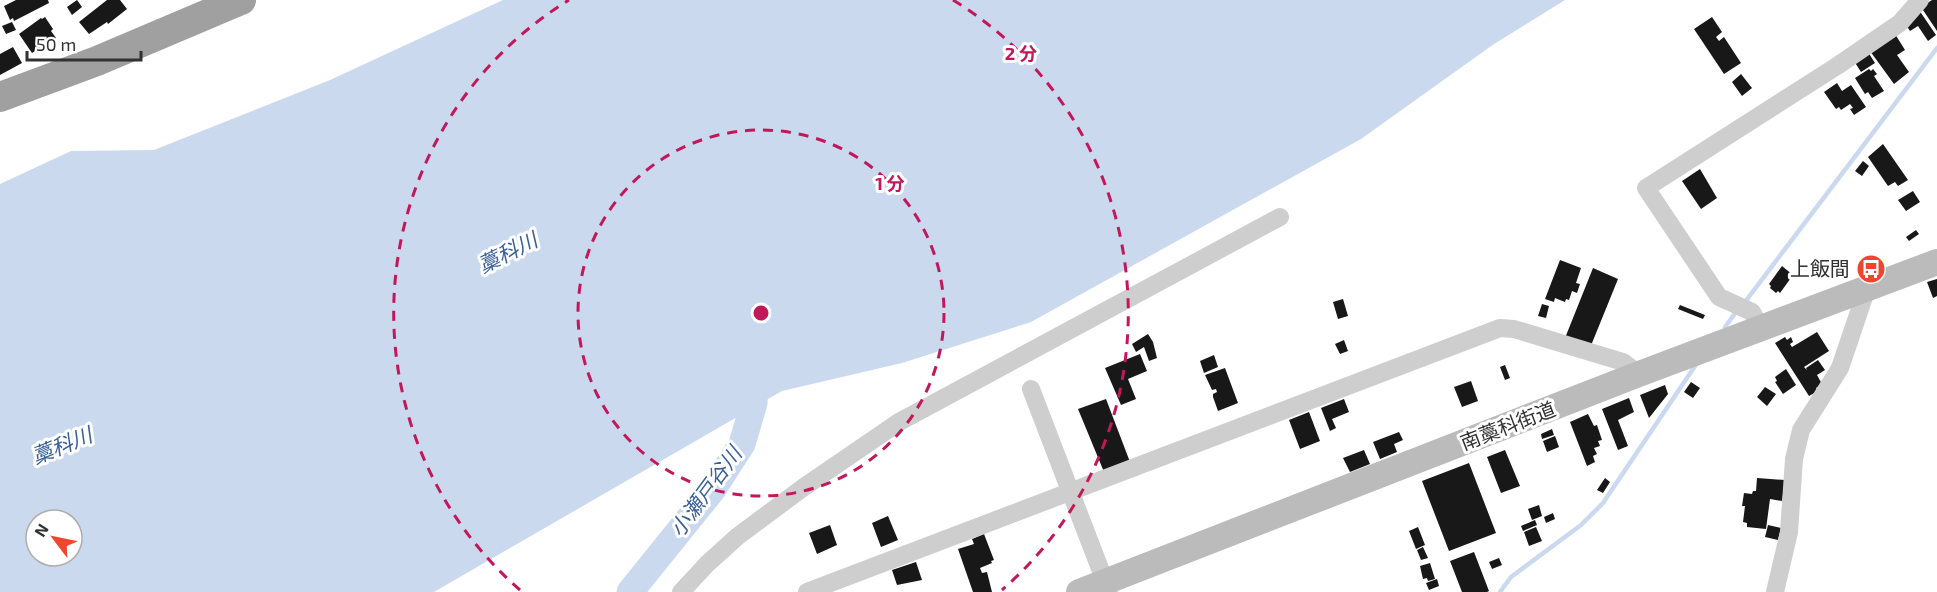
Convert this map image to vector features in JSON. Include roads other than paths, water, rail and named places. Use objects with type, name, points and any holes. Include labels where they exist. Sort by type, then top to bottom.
[{"type":"highway","points":[[0,97],[97,61],[241,0]]},
{"type":"main road","name":"南藁科街道","points":[[1079,592],[1108,587],[1639,374],[1937,262]]},
{"type":"street","points":[[1761,329],[1752,312],[1719,297],[1647,188],[1900,23],[1920,0]]},
{"type":"street","points":[[681,592],[738,536],[804,487],[899,422],[1280,217]]},
{"type":"street","points":[[1775,592],[1789,532],[1794,459],[1801,430],[1840,368],[1867,288]]},
{"type":"street","points":[[807,592],[1500,328],[1514,329],[1623,362],[1639,374]]},
{"type":"street","points":[[1031,389],[1108,587]]},
{"type":"water","name":"藁科川","points":[[503,0],[1565,0],[1494,44],[1361,139],[1031,322],[902,363],[782,391],[434,592],[0,592],[0,184],[71,151],[154,150],[330,80]]},
{"type":"waterway","points":[[1745,302],[1937,48]]},
{"type":"waterway","points":[[1725,327],[1736,312]]},
{"type":"waterway","points":[[1500,592],[1511,577],[1581,525],[1603,503],[1695,366]]},
{"type":"waterway","name":"小瀬戸谷川","points":[[630,592],[713,489],[742,444],[754,403],[755,381]]},
{"type":"place","name":"上飯間","points":[[1871,269]]}]
